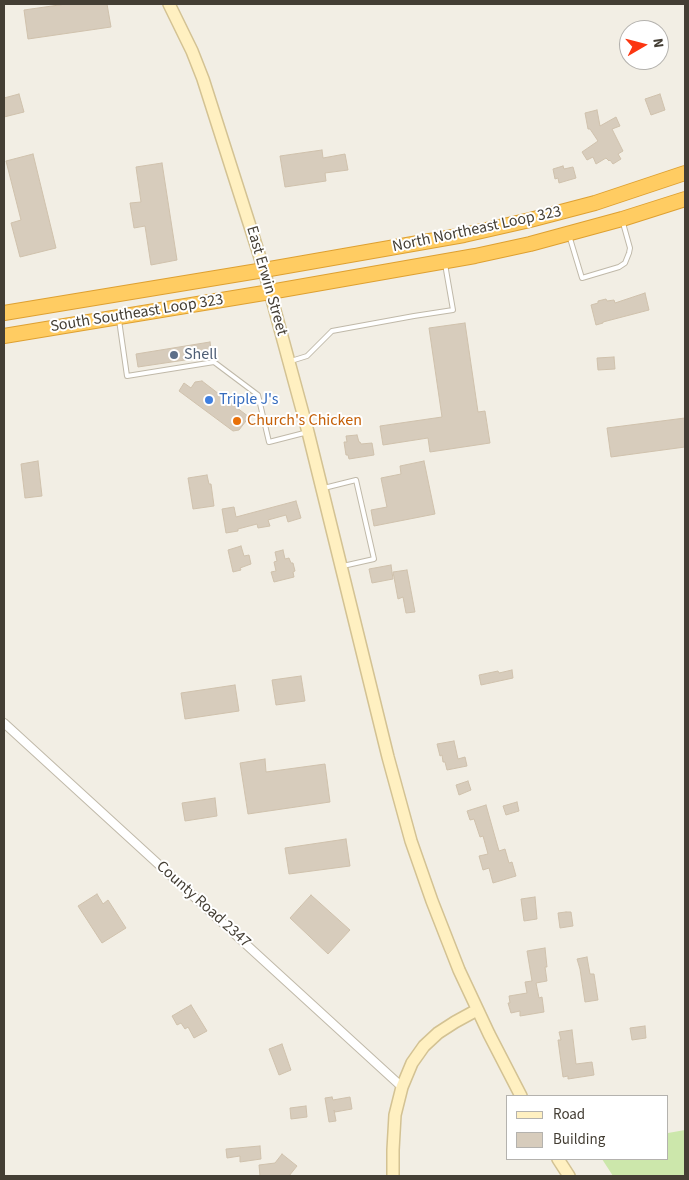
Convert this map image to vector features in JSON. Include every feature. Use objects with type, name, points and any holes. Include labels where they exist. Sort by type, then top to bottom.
[{"type":"highway","name":"North Northeast Loop 323","points":[[264,270],[414,245],[496,228],[594,203],[685,173]]},
{"type":"highway","name":"North Northeast Loop 323","points":[[270,292],[505,250],[622,219],[685,199]]},
{"type":"highway","name":"South Southeast Loop 323","points":[[4,313],[264,270]]},
{"type":"highway","name":"South Southeast Loop 323","points":[[4,336],[270,292]]},
{"type":"main road","name":"East Erwin Street","points":[[169,4],[192,51],[203,80],[264,270],[308,432],[388,756],[412,841],[438,916],[477,1010],[520,1095]]},
{"type":"main road","points":[[393,1176],[395,1115],[402,1087],[412,1063],[431,1038],[477,1010]]},
{"type":"main road","points":[[559,1160],[569,1176]]},
{"type":"street","name":"County Road 2347","points":[[4,724],[402,1087]]},
{"type":"lane","points":[[568,233],[582,278],[619,267],[625,263],[630,248],[622,219]]},
{"type":"lane","points":[[289,362],[307,356],[332,332],[453,310],[445,262]]},
{"type":"lane","points":[[119,317],[127,376],[214,362],[258,395],[269,442],[308,432]]},
{"type":"lane","points":[[322,489],[356,480],[374,559],[341,566]]},
{"type":"green space","points":[[685,1130],[685,1176],[613,1176],[603,1160],[669,1160],[669,1133]]},
{"type":"building","points":[[66,4],[107,4],[111,27],[28,39],[24,10]]},
{"type":"building","points":[[19,94],[24,112],[4,117],[4,98]]},
{"type":"building","points":[[660,94],[665,110],[651,115],[645,99]]},
{"type":"building","points":[[597,110],[600,126],[616,117],[620,126],[612,129],[623,151],[618,154],[621,159],[613,164],[606,158],[596,164],[593,157],[587,160],[582,152],[598,141],[590,129],[588,129],[585,113]]},
{"type":"building","points":[[322,150],[323,158],[345,154],[348,170],[325,173],[326,181],[285,187],[280,156]]},
{"type":"building","points":[[33,154],[56,248],[20,257],[11,223],[21,220],[6,161]]},
{"type":"building","points":[[162,163],[177,260],[151,265],[145,226],[134,228],[130,203],[141,202],[136,167]]},
{"type":"building","points":[[563,166],[564,169],[573,167],[576,178],[559,183],[558,178],[555,179],[553,169]]},
{"type":"building","points":[[645,293],[649,310],[596,325],[591,305],[606,299],[607,301],[614,300],[615,303]]},
{"type":"building","points":[[465,323],[478,412],[485,411],[490,443],[430,452],[428,438],[383,445],[380,426],[442,417],[429,328]]},
{"type":"building","name":"Shell","points":[[210,342],[212,356],[138,367],[136,354]]},
{"type":"building","points":[[614,357],[615,369],[598,370],[597,358]]},
{"type":"building","name":"Triple J's","points":[[202,381],[249,417],[239,430],[233,431],[179,391],[184,383],[191,388],[195,382]]},
{"type":"building","points":[[685,418],[685,447],[611,457],[607,428]]},
{"type":"building","points":[[357,435],[361,444],[372,443],[374,455],[349,459],[348,455],[346,455],[344,442],[347,442],[346,436]]},
{"type":"building","points":[[38,461],[42,496],[25,498],[21,464]]},
{"type":"building","points":[[424,461],[435,514],[374,526],[371,510],[387,507],[381,478],[401,474],[400,466]]},
{"type":"building","points":[[207,475],[209,484],[211,484],[214,506],[193,509],[188,478]]},
{"type":"building","points":[[296,501],[301,518],[288,522],[286,515],[268,520],[270,526],[258,528],[257,524],[226,533],[222,509],[234,507],[236,517]]},
{"type":"building","points":[[241,546],[244,556],[249,555],[251,564],[233,572],[228,550]]},
{"type":"building","points":[[283,550],[285,559],[289,558],[291,563],[293,563],[294,577],[274,582],[271,572],[276,571],[274,562],[277,561],[275,552]]},
{"type":"building","points":[[391,565],[393,579],[372,583],[369,569]]},
{"type":"building","points":[[407,570],[415,612],[406,613],[403,597],[398,599],[393,572]]},
{"type":"building","points":[[512,670],[513,678],[481,685],[479,675]]},
{"type":"building","points":[[301,676],[305,701],[276,705],[272,680]]},
{"type":"building","points":[[235,685],[239,711],[185,719],[181,693]]},
{"type":"building","points":[[454,741],[458,759],[465,757],[467,766],[447,770],[442,755],[440,756],[437,744]]},
{"type":"building","points":[[265,759],[266,772],[325,764],[330,802],[248,814],[240,763]]},
{"type":"building","points":[[468,781],[471,790],[459,795],[456,785]]},
{"type":"building","points":[[215,798],[217,816],[185,821],[182,803]]},
{"type":"building","points":[[517,802],[519,811],[506,815],[503,806]]},
{"type":"building","points":[[486,805],[499,851],[505,849],[509,863],[512,862],[516,876],[493,883],[489,868],[483,870],[479,856],[488,854],[483,836],[480,837],[474,819],[470,820],[467,811]]},
{"type":"building","points":[[346,839],[350,866],[289,874],[285,848]]},
{"type":"building","points":[[97,894],[103,904],[108,900],[126,928],[102,943],[78,906]]},
{"type":"building","points":[[311,895],[350,930],[328,954],[290,918]]},
{"type":"building","points":[[535,897],[537,919],[524,921],[521,899]]},
{"type":"building","points":[[571,912],[573,926],[560,928],[558,913]]},
{"type":"building","points":[[545,948],[547,981],[536,983],[539,998],[542,997],[544,1012],[520,1016],[520,1011],[511,1013],[508,1003],[510,1003],[509,996],[527,993],[525,982],[532,981],[527,951]]},
{"type":"building","points":[[587,957],[590,974],[594,974],[598,1000],[585,1002],[577,959]]},
{"type":"building","points":[[191,1005],[207,1031],[194,1038],[188,1027],[185,1029],[181,1023],[177,1025],[172,1016]]},
{"type":"building","points":[[645,1026],[646,1038],[632,1040],[630,1028]]},
{"type":"building","points":[[572,1030],[576,1064],[592,1062],[594,1075],[568,1079],[568,1076],[563,1077],[558,1040],[561,1040],[559,1032]]},
{"type":"building","points":[[282,1044],[291,1070],[279,1075],[269,1049]]},
{"type":"building","points":[[332,1097],[333,1100],[350,1097],[352,1109],[335,1112],[334,1110],[336,1121],[329,1122],[325,1098]]},
{"type":"building","points":[[306,1106],[307,1117],[291,1119],[290,1108]]},
{"type":"building","points":[[260,1146],[261,1159],[240,1162],[240,1156],[227,1158],[226,1149]]},
{"type":"building","points":[[282,1154],[297,1166],[289,1176],[260,1176],[259,1165],[275,1163]]},
{"type":"place","name":"Shell","points":[[174,355]]},
{"type":"place","name":"Triple J's","points":[[209,400]]},
{"type":"place","name":"Church's Chicken","points":[[237,421]]}]
